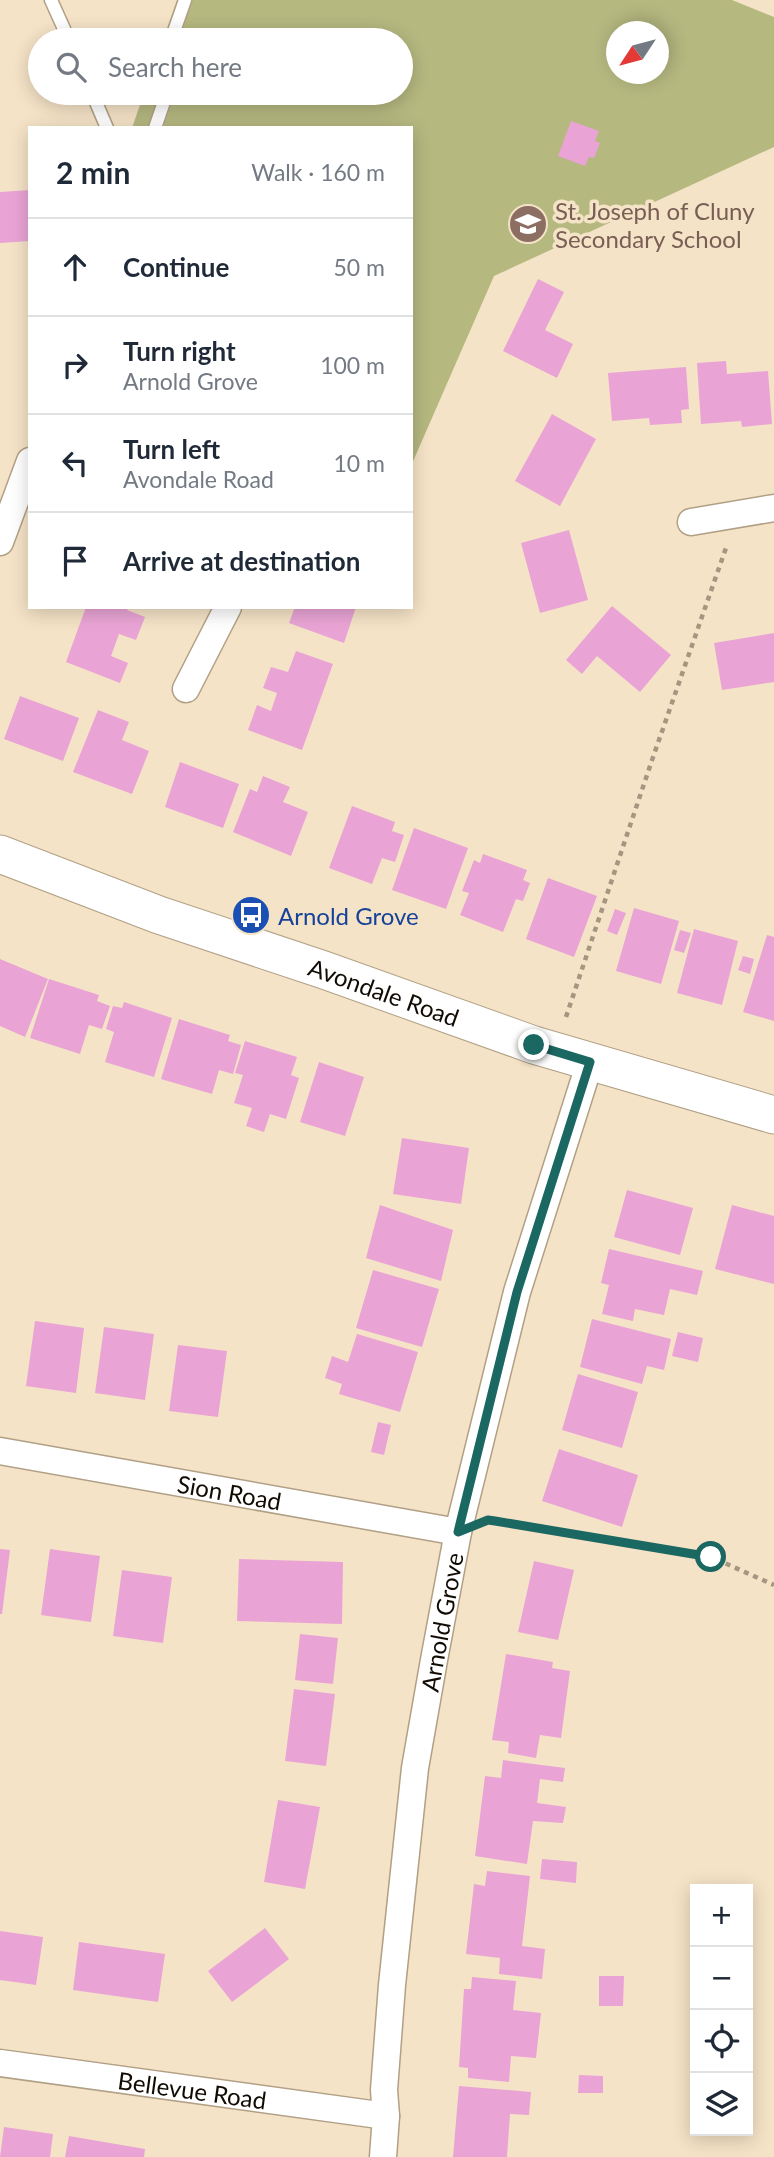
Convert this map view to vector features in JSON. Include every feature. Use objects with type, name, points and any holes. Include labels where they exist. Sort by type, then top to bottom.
[{"type":"street","points":[[0,542],[21,514],[28,473]]},
{"type":"street","points":[[691,522],[774,508]]},
{"type":"street","points":[[186,689],[227,609]]},
{"type":"street","name":"Avondale Road","points":[[0,854],[159,915],[555,1051],[774,1115]]},
{"type":"street","name":"Arnold Grove","points":[[383,2157],[386,2116],[384,2090],[392,1985],[415,1768],[458,1532],[517,1292],[590,1062]]},
{"type":"street","name":"Sion Road","points":[[0,1451],[458,1532]]},
{"type":"street","name":"Bellevue Road","points":[[0,2063],[386,2116]]},
{"type":"lane","points":[[51,0],[64,28]]},
{"type":"lane","points":[[175,28],[184,0]]},
{"type":"lane","points":[[97,105],[106,126]]},
{"type":"lane","points":[[156,126],[164,105]]},
{"type":"path","points":[[555,1051],[650,763],[739,513]]},
{"type":"path","points":[[458,1532],[488,1520],[711,1557],[774,1585]]},
{"type":"green space","name":"St. Joseph of Cluny Secondary School","points":[[177,0],[732,0],[774,17],[774,147],[494,276],[413,461],[413,126],[133,126],[140,105],[413,105],[413,28],[167,28]]},
{"type":"building","points":[[571,121],[599,131],[595,141],[600,143],[594,158],[589,157],[585,166],[558,156]]},
{"type":"building","points":[[28,190],[28,241],[0,243],[0,192]]},
{"type":"building","points":[[538,279],[564,292],[545,330],[573,344],[557,378],[503,351]]},
{"type":"building","points":[[726,361],[727,374],[768,371],[772,424],[742,427],[741,421],[701,424],[697,363]]},
{"type":"building","points":[[686,367],[689,409],[681,410],[682,423],[650,425],[649,418],[612,421],[608,373]]},
{"type":"building","points":[[552,414],[596,439],[560,506],[515,481]]},
{"type":"building","points":[[569,530],[588,600],[540,613],[521,543]]},
{"type":"building","points":[[612,606],[671,655],[640,692],[597,656],[582,674],[566,660]]},
{"type":"building","points":[[85,609],[127,609],[145,617],[136,640],[119,634],[111,656],[128,663],[120,683],[66,662]]},
{"type":"building","points":[[294,609],[355,609],[344,643],[289,623]]},
{"type":"building","points":[[774,633],[774,682],[722,690],[714,643]]},
{"type":"building","points":[[296,651],[333,664],[302,750],[248,730],[257,705],[271,711],[277,693],[263,688],[271,667],[288,672]]},
{"type":"building","points":[[20,696],[79,718],[63,761],[4,739]]},
{"type":"building","points":[[98,710],[129,722],[122,740],[149,751],[132,794],[73,772]]},
{"type":"building","points":[[180,762],[239,784],[223,828],[165,807]]},
{"type":"building","points":[[263,776],[290,787],[283,802],[308,812],[291,856],[233,832],[250,789],[257,792]]},
{"type":"building","points":[[352,806],[395,822],[392,831],[404,835],[395,862],[382,858],[372,884],[329,868]]},
{"type":"building","points":[[414,828],[468,848],[446,909],[392,890]]},
{"type":"building","points":[[483,854],[527,870],[523,880],[530,883],[523,901],[516,899],[503,932],[460,915],[469,893],[462,891],[474,860],[480,863]]},
{"type":"building","points":[[548,878],[597,896],[574,957],[526,939]]},
{"type":"building","points":[[634,908],[679,921],[661,984],[616,971]]},
{"type":"building","points":[[615,909],[626,913],[617,935],[607,931]]},
{"type":"building","points":[[694,929],[738,941],[722,1005],[677,993]]},
{"type":"building","points":[[680,930],[691,933],[684,953],[674,950]]},
{"type":"building","points":[[767,935],[774,937],[774,1021],[743,1012]]},
{"type":"building","points":[[743,956],[754,959],[750,974],[738,970]]},
{"type":"building","points":[[0,959],[48,979],[25,1037],[0,1026]]},
{"type":"building","points":[[49,979],[99,995],[97,1001],[110,1006],[102,1029],[89,1025],[80,1054],[30,1038]]},
{"type":"building","points":[[124,1002],[172,1018],[154,1077],[105,1062],[114,1032],[106,1029],[113,1006],[122,1008]]},
{"type":"building","points":[[179,1019],[230,1035],[228,1041],[241,1045],[233,1074],[219,1070],[212,1094],[161,1079]]},
{"type":"building","points":[[245,1041],[297,1057],[291,1075],[299,1078],[286,1119],[270,1114],[264,1132],[246,1126],[252,1108],[234,1103],[243,1075],[235,1073]]},
{"type":"building","points":[[319,1062],[364,1077],[345,1136],[300,1122]]},
{"type":"building","points":[[402,1138],[469,1148],[461,1204],[393,1194]]},
{"type":"building","points":[[627,1190],[693,1208],[680,1255],[614,1237]]},
{"type":"building","points":[[380,1205],[453,1230],[441,1281],[366,1258]]},
{"type":"building","points":[[732,1205],[774,1216],[774,1284],[715,1269]]},
{"type":"building","points":[[609,1249],[703,1271],[697,1295],[670,1289],[664,1315],[635,1309],[633,1321],[602,1314],[609,1285],[601,1283]]},
{"type":"building","points":[[373,1270],[439,1289],[422,1347],[356,1328]]},
{"type":"building","points":[[592,1319],[671,1339],[664,1370],[647,1366],[642,1384],[580,1367]]},
{"type":"building","points":[[35,1321],[84,1328],[76,1393],[26,1386]]},
{"type":"building","points":[[104,1327],[154,1334],[145,1400],[95,1393]]},
{"type":"building","points":[[678,1332],[703,1338],[698,1362],[672,1356]]},
{"type":"building","points":[[357,1334],[418,1352],[400,1412],[339,1394],[342,1384],[325,1378],[332,1356],[348,1362]]},
{"type":"building","points":[[178,1345],[227,1351],[218,1417],[169,1411]]},
{"type":"building","points":[[578,1374],[638,1392],[622,1448],[562,1430]]},
{"type":"building","points":[[378,1422],[391,1425],[384,1455],[371,1452]]},
{"type":"building","points":[[559,1449],[638,1475],[622,1527],[542,1501]]},
{"type":"building","points":[[0,1549],[10,1550],[2,1614],[0,1614]]},
{"type":"building","points":[[50,1549],[100,1556],[91,1622],[41,1615]]},
{"type":"building","points":[[239,1559],[343,1562],[342,1624],[237,1621]]},
{"type":"building","points":[[534,1561],[574,1570],[558,1640],[518,1632]]},
{"type":"building","points":[[122,1570],[172,1577],[163,1643],[113,1636]]},
{"type":"building","points":[[300,1634],[338,1638],[333,1684],[295,1680]]},
{"type":"building","points":[[506,1654],[553,1662],[552,1668],[570,1671],[561,1738],[540,1735],[536,1758],[508,1753],[509,1742],[492,1740]]},
{"type":"building","points":[[294,1689],[335,1694],[326,1766],[285,1761]]},
{"type":"building","points":[[503,1760],[565,1768],[563,1782],[540,1779],[537,1803],[566,1807],[563,1823],[533,1821],[527,1864],[475,1856],[485,1776],[501,1778]]},
{"type":"building","points":[[278,1800],[320,1807],[305,1889],[264,1882]]},
{"type":"building","points":[[542,1859],[577,1862],[576,1883],[540,1879]]},
{"type":"building","points":[[487,1871],[530,1876],[522,1946],[545,1949],[542,1979],[499,1974],[500,1958],[466,1954],[474,1884],[485,1886]]},
{"type":"building","points":[[265,1928],[289,1959],[232,2002],[208,1971]]},
{"type":"building","points":[[0,1931],[43,1937],[36,1985],[0,1980]]},
{"type":"building","points":[[79,1942],[165,1954],[158,2002],[73,1990]]},
{"type":"building","points":[[599,1976],[624,1976],[623,2006],[599,2006]]},
{"type":"building","points":[[472,1977],[516,1981],[513,2010],[541,2013],[536,2058],[511,2056],[509,2082],[468,2078],[468,2068],[459,2067],[464,1989],[471,1989]]},
{"type":"building","points":[[579,2075],[603,2076],[603,2093],[578,2093]]},
{"type":"building","points":[[459,2086],[531,2092],[529,2115],[510,2114],[507,2157],[453,2157]]},
{"type":"building","points":[[4,2127],[53,2134],[50,2157],[0,2157]]},
{"type":"building","points":[[69,2136],[145,2149],[144,2157],[65,2157]]},
{"type":"place","name":"St. Joseph of Cluny Secondary School","points":[[528,224]]},
{"type":"place","name":"Arnold Grove","points":[[251,915]]},
{"type":"route","points":[[534,1045],[590,1062],[517,1292],[458,1532],[488,1520],[711,1557]]}]
